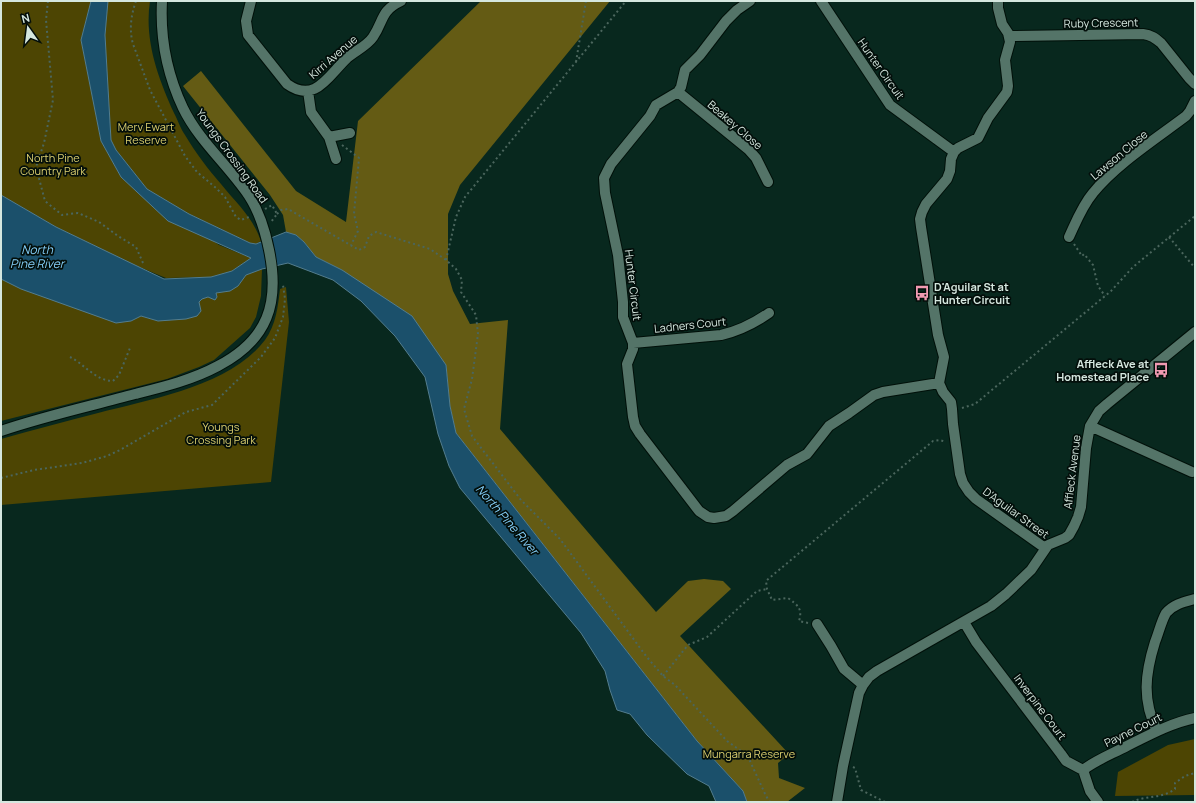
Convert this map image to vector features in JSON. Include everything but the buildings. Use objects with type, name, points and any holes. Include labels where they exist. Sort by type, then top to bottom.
[{"type":"street","name":"Youngs Crossing Road","points":[[1,431],[183,381],[209,371],[228,361],[247,346],[255,338],[263,326],[268,314],[274,286],[269,232],[249,196],[206,144],[183,108],[168,71],[164,52],[162,35],[162,1]]},
{"type":"street","name":"Kirri Avenue","points":[[251,1],[246,21],[248,35],[287,84],[301,92],[315,89],[322,84],[347,58],[369,42],[374,36],[381,19],[389,9],[401,1]]},
{"type":"street","points":[[678,92],[685,70],[700,55],[726,21],[737,10],[750,1]]},
{"type":"street","name":"Hunter Circuit","points":[[821,1],[890,106],[954,152]]},
{"type":"street","points":[[633,343],[633,349],[627,364],[635,426],[699,511],[708,517],[714,518],[720,518],[732,511],[787,465],[807,454],[829,426],[874,395],[883,392],[939,383],[944,357],[937,327],[920,219],[926,204],[947,179],[954,152],[958,148],[978,138],[988,118],[1006,92],[1008,86],[1005,60],[1010,46],[1010,36],[1002,24],[998,1]]},
{"type":"street","name":"Ruby Crescent","points":[[1010,36],[1150,35],[1161,43],[1195,84]]},
{"type":"street","points":[[308,91],[312,112],[329,137],[336,159]]},
{"type":"street","name":"Beakey Close","points":[[678,92],[748,149],[756,158],[768,182]]},
{"type":"street","name":"Hunter Circuit","points":[[633,343],[623,316],[618,254],[605,193],[604,178],[611,164],[650,116],[656,105],[678,92]]},
{"type":"street","name":"Lawson Close","points":[[1069,237],[1083,208],[1093,193],[1121,166],[1186,116],[1195,101]]},
{"type":"street","points":[[329,137],[350,134]]},
{"type":"street","name":"Ladners Court","points":[[633,343],[732,333],[754,323],[769,313]]},
{"type":"street","name":"Affleck Avenue","points":[[1045,548],[1048,545],[1069,535],[1078,516],[1081,506],[1086,448],[1090,426],[1099,411],[1195,332]]},
{"type":"street","name":"D'Aguilar Street","points":[[837,802],[856,702],[862,685],[868,677],[991,606],[1006,594],[1037,563],[1045,548],[976,499],[963,483],[960,474],[952,424],[951,402],[943,392],[939,383]]},
{"type":"street","points":[[1090,426],[1192,472]]},
{"type":"street","points":[[1157,732],[1148,708],[1147,678],[1149,663],[1166,613],[1178,604],[1195,599]]},
{"type":"street","name":"Inverpine Court","points":[[964,622],[976,642],[1066,761],[1083,770]]},
{"type":"street","points":[[817,624],[844,669],[862,685]]},
{"type":"street","name":"Payne Court","points":[[1083,770],[1103,758],[1173,724],[1195,718]]},
{"type":"street","points":[[1083,770],[1090,791],[1098,802]]},
{"type":"path","points":[[48,1],[46,20],[53,100],[44,143],[36,167],[45,201],[62,215],[78,213],[99,222],[136,247],[143,263]]},
{"type":"path","points":[[136,1],[132,17],[131,37],[150,90],[172,134],[185,156],[197,172],[225,197],[236,217],[244,220],[252,216]]},
{"type":"path","points":[[576,63],[586,1]]},
{"type":"path","points":[[446,260],[456,218],[465,197],[626,1]]},
{"type":"path","points":[[329,137],[339,142],[359,158],[354,214],[358,231],[351,245]]},
{"type":"path","points":[[266,208],[272,205],[277,214]]},
{"type":"path","points":[[269,232],[272,220],[281,210],[288,209],[359,250],[365,248],[369,236],[376,232],[430,249],[446,260],[456,270],[462,280],[462,292],[476,315],[478,334],[472,379],[464,409],[472,436],[521,500],[560,538],[646,656],[663,676],[675,685],[727,741],[741,751],[750,761],[770,802]]},
{"type":"path","points":[[952,409],[975,404],[1105,296],[1133,267],[1195,216]]},
{"type":"path","points":[[1069,237],[1082,256],[1084,254],[1093,265],[1098,286],[1105,296]]},
{"type":"path","points":[[1170,237],[1195,268]]},
{"type":"path","points":[[1,478],[34,470],[82,463],[107,456],[186,412],[212,405],[261,357],[275,338],[281,326],[285,306],[283,284]]},
{"type":"path","points":[[70,357],[96,376],[111,381],[115,380],[118,375],[130,348]]},
{"type":"path","points":[[817,624],[799,621],[801,614],[797,605],[788,598],[772,600],[767,589],[766,581],[933,441],[955,441]]},
{"type":"path","points":[[663,676],[688,646],[707,636],[757,590],[767,589]]},
{"type":"path","points":[[843,766],[855,768],[861,790],[885,802]]},
{"type":"path","points":[[1132,802],[1139,798],[1168,794],[1175,789],[1175,783],[1185,776],[1195,773]]},
{"type":"green space","name":"North Pine Country Park","points":[[1,1],[91,1],[81,40],[101,141],[121,177],[219,245],[251,258],[232,271],[211,277],[166,278],[127,262],[56,227],[1,195]]},
{"type":"green space","name":"Merv Ewart Reserve","points":[[108,1],[150,1],[149,30],[154,58],[168,100],[180,127],[211,172],[249,217],[261,241],[256,244],[250,243],[189,214],[147,189],[116,150],[111,140],[105,35]]},
{"type":"green space","name":"Mungarra Reserve","points":[[481,1],[610,1],[460,185],[448,214],[448,274],[453,291],[470,324],[508,320],[500,429],[656,612],[688,581],[704,579],[723,581],[731,589],[680,636],[789,754],[778,763],[779,778],[805,788],[787,802],[747,802],[743,791],[697,741],[456,433],[450,406],[446,365],[342,270],[316,257],[304,242],[296,235],[286,232],[283,215],[270,195],[183,86],[201,71],[296,191],[346,222],[358,121]]},
{"type":"green space","points":[[262,269],[261,296],[256,317],[250,328],[214,360],[167,379],[1,421],[1,279],[21,289],[131,321],[141,316],[158,321],[199,302],[202,299],[238,286],[245,275]]},
{"type":"green space","name":"Youngs Crossing Park","points":[[286,287],[289,322],[271,482],[1,505],[1,439],[165,396],[211,380],[232,369],[250,356],[269,334],[274,322],[280,289]]},
{"type":"green space","points":[[1195,739],[1195,795],[1115,796],[1118,772],[1168,745]]},
{"type":"water","name":"North Pine River","points":[[91,1],[108,1],[105,35],[111,140],[116,150],[147,189],[189,214],[250,243],[256,244],[286,232],[296,235],[304,242],[316,257],[342,270],[412,316],[446,365],[450,406],[456,433],[697,741],[743,791],[747,802],[716,802],[709,786],[687,774],[647,735],[630,714],[617,710],[605,671],[581,633],[460,488],[449,466],[438,434],[425,377],[395,336],[361,301],[333,280],[288,263],[262,269],[246,275],[238,286],[230,291],[216,293],[217,297],[215,300],[208,297],[202,299],[199,302],[201,311],[197,316],[186,319],[158,321],[141,316],[131,321],[116,323],[21,289],[1,279],[1,195],[56,227],[164,279],[211,277],[232,271],[251,258],[168,221],[121,177],[101,141],[81,40]]},
{"type":"place","name":"D'Aguilar St at Hunter Circuit","points":[[922,293]]},
{"type":"place","name":"Affleck Ave at Homestead Place","points":[[1161,370]]}]
